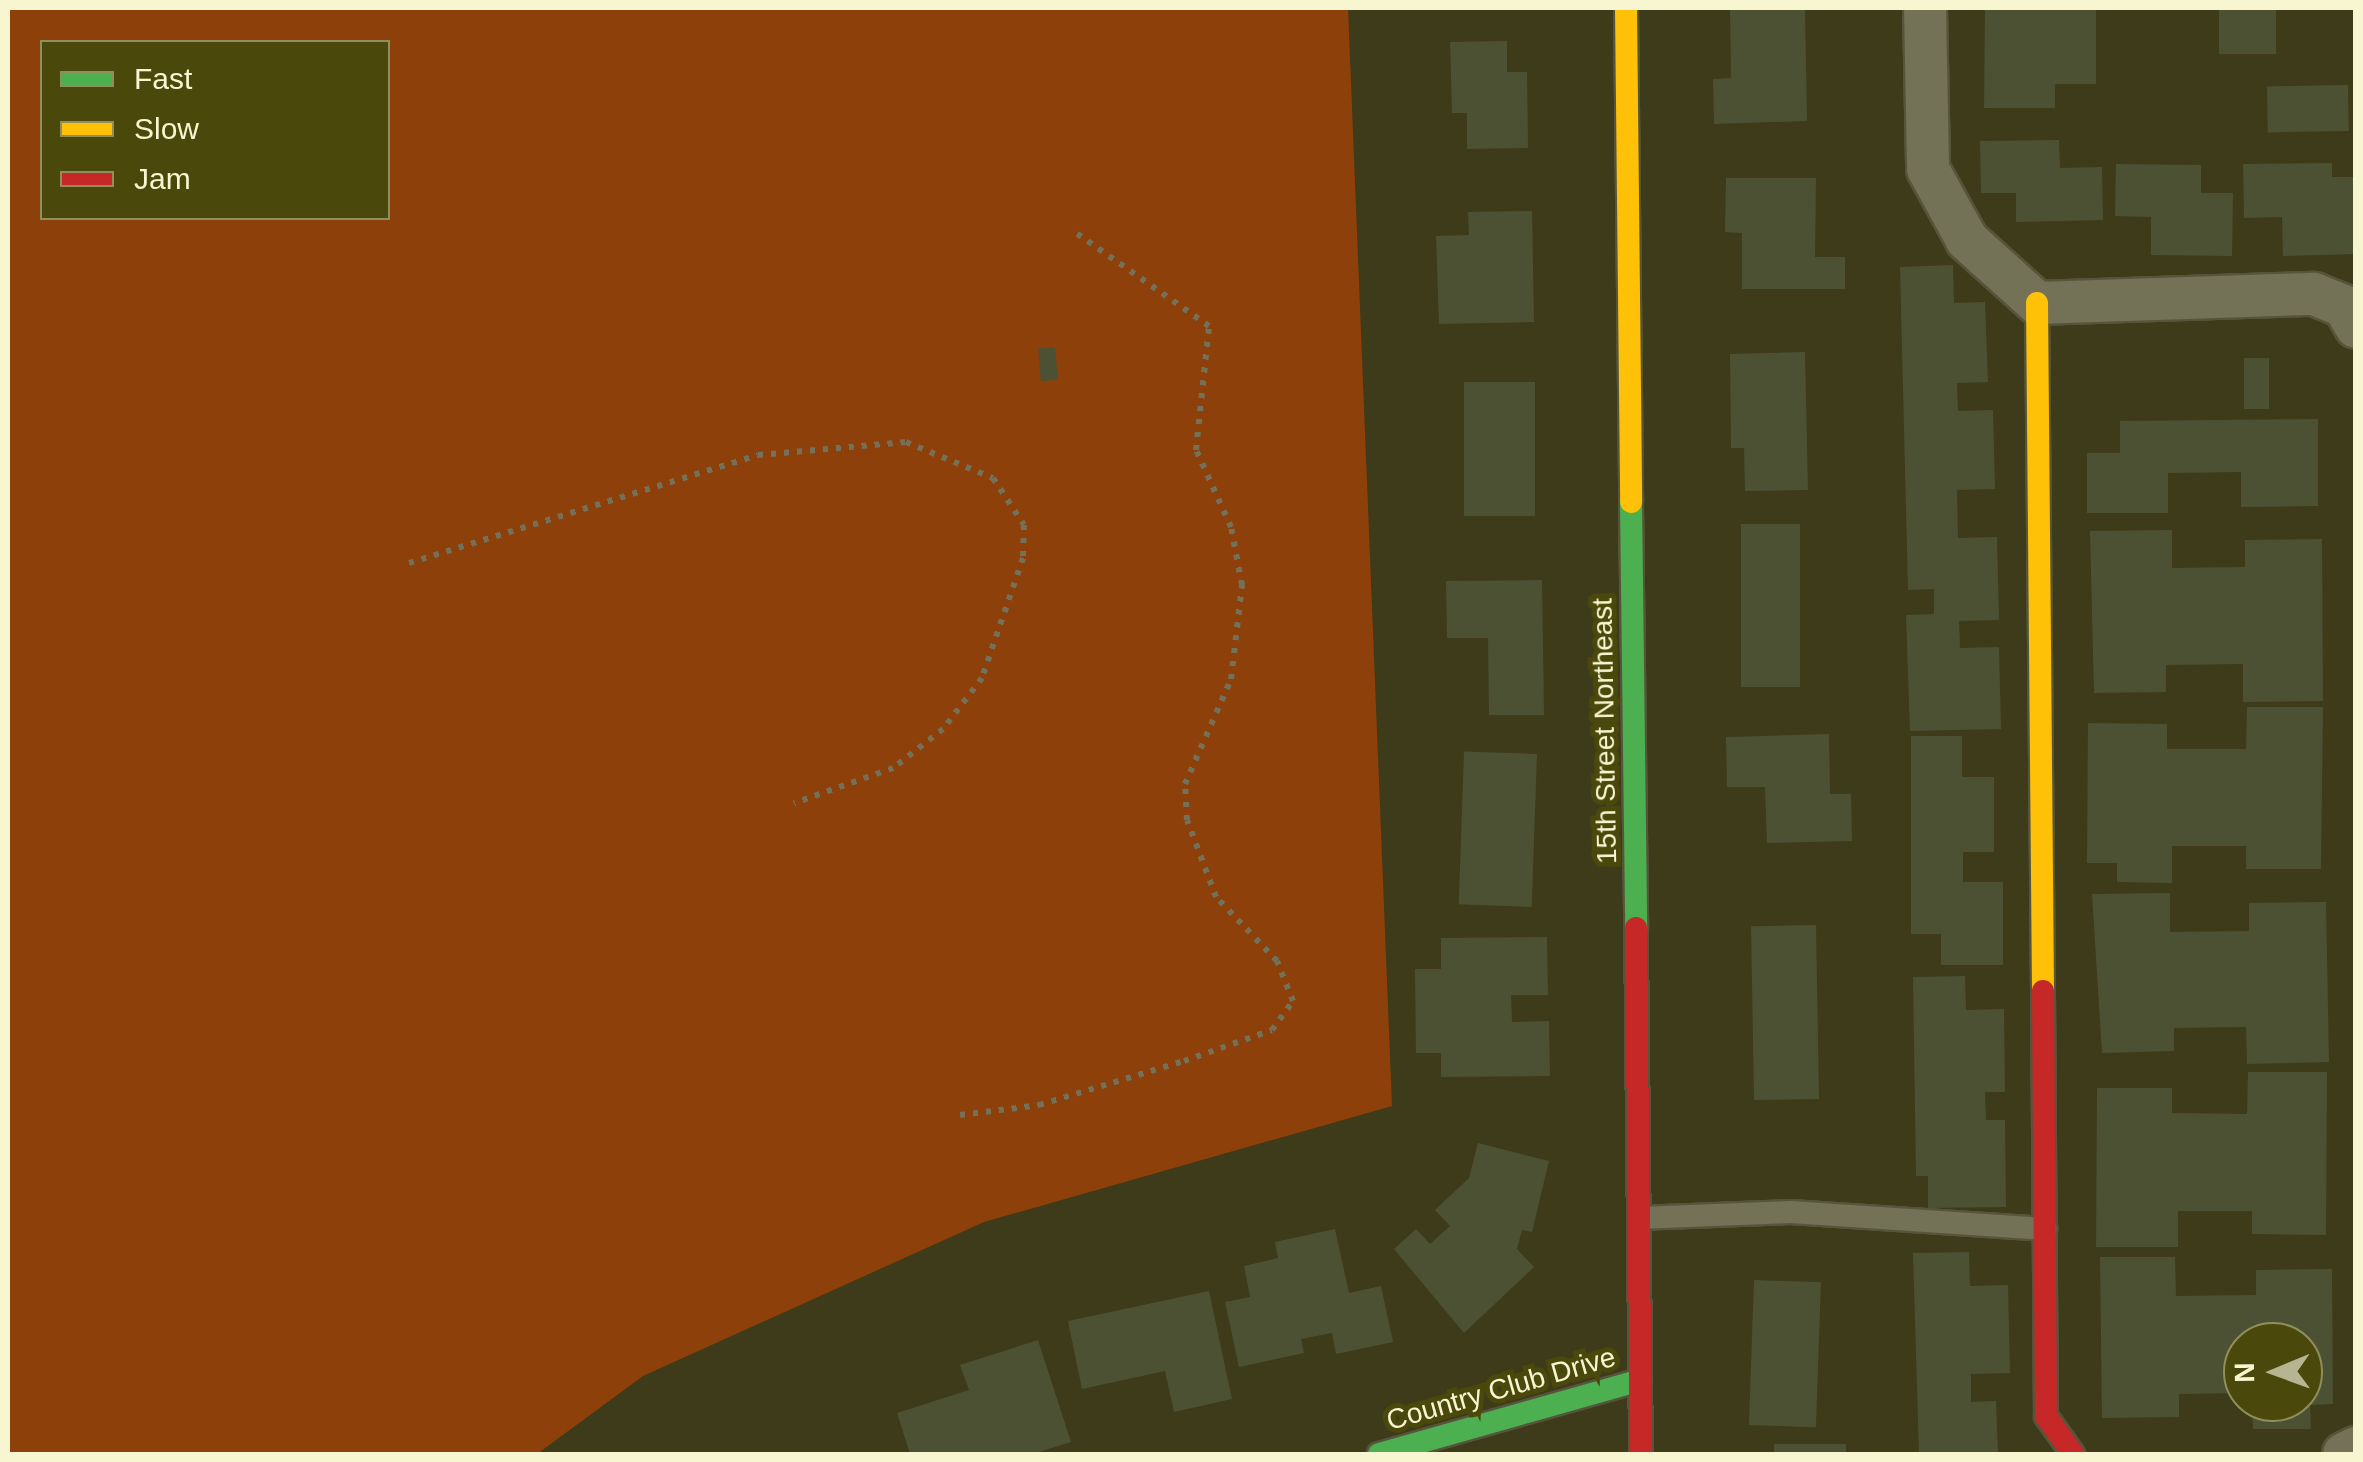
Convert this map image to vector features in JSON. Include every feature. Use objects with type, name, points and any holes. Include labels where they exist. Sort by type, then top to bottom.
[{"type":"street","name":"15th Street Northeast","points":[[1626,8],[1641,1454]]},
{"type":"street","points":[[1926,8],[1928,170],[1968,240],[2037,303],[2314,294],[2344,306],[2356,327]]},
{"type":"street","points":[[2037,303],[2046,1416],[2072,1454]]},
{"type":"street","name":"Country Club Drive","points":[[1379,1454],[1640,1380]]},
{"type":"street","points":[[2344,1454],[2356,1448]]},
{"type":"lane","points":[[1639,1218],[1791,1212],[2044,1228]]},
{"type":"path","points":[[960,1116],[1039,1106],[1184,1061],[1272,1030],[1293,1001],[1277,962],[1216,897],[1187,820],[1186,784],[1240,638],[1239,556],[1196,450],[1209,326],[1072,230]]},
{"type":"path","points":[[409,563],[758,456],[906,442],[993,478],[1015,500],[1023,558],[982,678],[942,729],[894,768],[794,802]]},
{"type":"shaded area","points":[[8,8],[1348,8],[1392,1106],[984,1222],[643,1376],[537,1454],[8,1454]]},
{"type":"building","points":[[1730,8],[1805,8],[1807,121],[1714,124],[1713,79],[1731,78]]},
{"type":"building","points":[[1985,8],[2096,8],[2096,84],[2055,84],[2055,108],[1984,108]]},
{"type":"building","points":[[2219,8],[2276,8],[2276,54],[2219,54]]},
{"type":"building","points":[[1507,41],[1507,72],[1527,72],[1528,148],[1467,149],[1467,113],[1452,113],[1450,42]]},
{"type":"building","points":[[2348,85],[2349,131],[2268,132],[2267,86]]},
{"type":"building","points":[[2059,140],[2060,168],[2102,167],[2103,220],[2016,222],[2016,193],[1981,193],[1980,141]]},
{"type":"building","points":[[2332,163],[2332,177],[2356,177],[2356,254],[2283,256],[2282,217],[2244,218],[2243,164]]},
{"type":"building","points":[[2116,164],[2201,165],[2201,193],[2233,193],[2232,256],[2151,255],[2151,217],[2115,216]]},
{"type":"building","points":[[1726,178],[1816,178],[1815,257],[1845,257],[1845,289],[1742,289],[1742,233],[1725,232]]},
{"type":"building","points":[[1532,211],[1534,322],[1439,324],[1436,236],[1469,235],[1468,212]]},
{"type":"building","points":[[1953,265],[1954,303],[1985,302],[1988,382],[1957,383],[1958,411],[1993,410],[1995,489],[1957,490],[1958,538],[1997,537],[1999,620],[1959,621],[1960,648],[1999,647],[2001,729],[1910,731],[1906,615],[1934,614],[1934,589],[1908,590],[1900,267]]},
{"type":"building","points":[[1055,347],[1058,380],[1041,381],[1038,348]]},
{"type":"building","points":[[1805,352],[1808,490],[1745,491],[1744,448],[1731,448],[1730,354]]},
{"type":"building","points":[[2244,358],[2269,358],[2269,409],[2244,409]]},
{"type":"building","points":[[1464,382],[1535,382],[1535,516],[1464,516]]},
{"type":"building","points":[[2318,419],[2318,506],[2241,507],[2241,472],[2168,473],[2168,513],[2087,513],[2087,453],[2120,453],[2120,421]]},
{"type":"building","points":[[1741,524],[1800,524],[1800,687],[1741,687]]},
{"type":"building","points":[[2172,530],[2172,568],[2245,567],[2245,540],[2322,539],[2323,701],[2243,702],[2243,664],[2166,665],[2166,692],[2094,693],[2090,531]]},
{"type":"building","points":[[1542,580],[1544,715],[1489,715],[1488,638],[1447,638],[1446,581]]},
{"type":"building","points":[[2247,707],[2323,707],[2321,869],[2246,869],[2246,846],[2172,846],[2172,883],[2117,882],[2117,863],[2087,863],[2088,723],[2167,724],[2167,749],[2246,749]]},
{"type":"building","points":[[1829,734],[1830,794],[1851,794],[1852,841],[1767,843],[1765,787],[1727,787],[1726,737]]},
{"type":"building","points":[[1911,736],[1962,736],[1962,777],[1994,777],[1994,852],[1963,852],[1963,882],[2003,882],[2003,965],[1941,965],[1941,934],[1911,934]]},
{"type":"building","points":[[1464,751],[1537,754],[1532,907],[1459,904]]},
{"type":"building","points":[[2170,893],[2170,932],[2249,931],[2249,903],[2326,902],[2329,1062],[2247,1064],[2246,1027],[2174,1028],[2174,1051],[2102,1053],[2092,894]]},
{"type":"building","points":[[1816,925],[1819,1099],[1754,1100],[1751,926]]},
{"type":"building","points":[[1547,937],[1548,995],[1511,995],[1512,1022],[1549,1021],[1550,1076],[1441,1077],[1441,1053],[1416,1053],[1415,969],[1441,969],[1441,938]]},
{"type":"building","points":[[1965,976],[1966,1010],[2004,1009],[2005,1092],[1985,1092],[1986,1120],[2005,1120],[2006,1207],[1928,1208],[1928,1176],[1916,1176],[1913,977]]},
{"type":"building","points":[[2248,1072],[2327,1072],[2326,1235],[2252,1234],[2252,1211],[2178,1211],[2178,1247],[2096,1247],[2097,1088],[2172,1088],[2172,1113],[2247,1114]]},
{"type":"building","points":[[1478,1143],[1549,1161],[1532,1232],[1522,1230],[1517,1249],[1534,1267],[1464,1333],[1394,1249],[1416,1229],[1430,1244],[1450,1226],[1435,1210],[1469,1178]]},
{"type":"building","points":[[1335,1229],[1349,1293],[1381,1286],[1393,1342],[1336,1354],[1332,1333],[1301,1339],[1304,1353],[1239,1367],[1225,1302],[1250,1297],[1244,1266],[1278,1258],[1275,1242]]},
{"type":"building","points":[[1969,1252],[1970,1286],[2008,1285],[2010,1373],[1971,1374],[1971,1402],[1996,1401],[1998,1454],[1919,1454],[1913,1253]]},
{"type":"building","points":[[2100,1257],[2175,1257],[2176,1296],[2256,1295],[2256,1270],[2332,1269],[2333,1404],[2323,1404],[2323,1322],[2223,1322],[2223,1393],[2179,1394],[2179,1417],[2102,1418]]},
{"type":"building","points":[[1754,1280],[1821,1282],[1816,1427],[1749,1425]]},
{"type":"building","points":[[1209,1291],[1232,1399],[1174,1412],[1165,1371],[1082,1389],[1068,1321]]},
{"type":"building","points":[[1038,1340],[1071,1442],[1032,1454],[910,1454],[897,1413],[969,1390],[960,1365]]},
{"type":"building","points":[[2253,1422],[2311,1422],[2311,1429],[2253,1429]]},
{"type":"building","points":[[1774,1444],[1846,1444],[1846,1454],[1774,1454]]},
{"type":"traffic: fast","points":[[1631,502],[1636,928]]},
{"type":"traffic: fast","points":[[1379,1454],[1640,1380]]},
{"type":"traffic: slow","points":[[1626,8],[1631,502]]},
{"type":"traffic: slow","points":[[2037,303],[2043,991]]},
{"type":"traffic: jam","points":[[1636,928],[1641,1454]]},
{"type":"traffic: jam","points":[[2043,991],[2046,1416],[2073,1454]]}]
